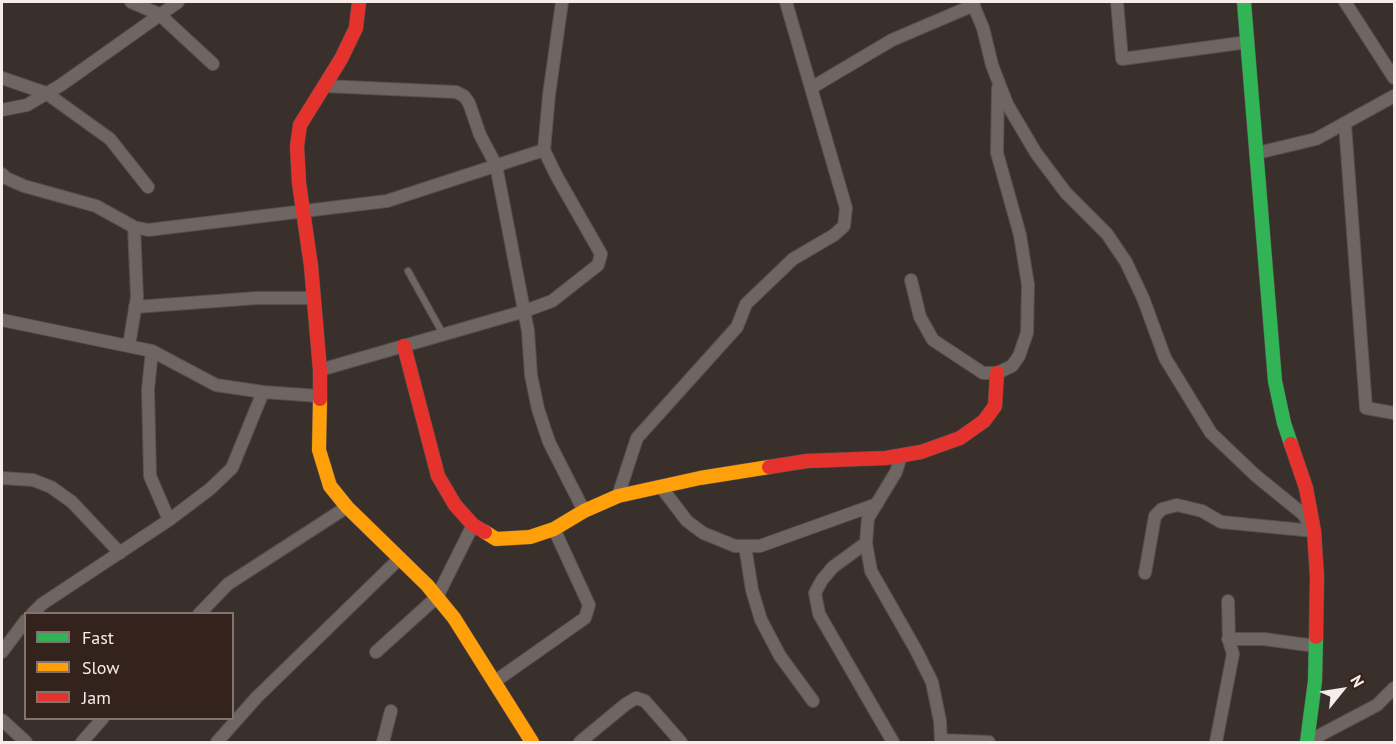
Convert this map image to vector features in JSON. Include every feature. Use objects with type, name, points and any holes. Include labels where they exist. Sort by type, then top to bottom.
[{"type":"street","points":[[132,2],[159,14],[213,64]]},
{"type":"street","points":[[2,110],[27,105],[177,2]]},
{"type":"street","points":[[359,2],[356,28],[300,125],[297,146],[320,370],[319,450],[330,486],[347,507],[400,558],[454,618],[532,742]]},
{"type":"street","points":[[320,370],[525,311],[552,301],[598,265],[601,254],[544,150],[562,2]]},
{"type":"street","points":[[618,496],[637,438],[737,327],[746,304],[793,259],[834,235],[844,226],[846,208],[786,2]]},
{"type":"street","points":[[1117,2],[1122,59],[1248,42]]},
{"type":"street","points":[[1245,2],[1275,381],[1284,423],[1306,488],[1314,531],[1317,577],[1315,681],[1307,742]]},
{"type":"street","points":[[1345,2],[1395,78]]},
{"type":"street","points":[[811,88],[892,40],[973,3],[1007,104],[1036,153],[1066,193],[1107,234],[1126,262],[1143,298],[1165,358],[1211,433],[1255,475],[1303,514],[1314,531]]},
{"type":"street","points":[[2,78],[46,93],[110,139],[148,187]]},
{"type":"street","points":[[910,280],[920,317],[933,340],[983,373],[997,373],[1012,366],[1019,356],[1027,333],[1028,285],[1020,235],[997,153],[998,81]]},
{"type":"street","points":[[324,86],[456,92],[464,96],[469,103],[480,135],[496,165],[525,311],[531,375],[538,409],[549,442],[584,511]]},
{"type":"street","points":[[1257,153],[1316,139],[1395,96]]},
{"type":"street","points":[[1345,124],[1366,408],[1395,412]]},
{"type":"street","points":[[2,174],[24,186],[96,206],[134,227],[148,230],[387,201],[544,150]]},
{"type":"street","points":[[129,345],[137,297],[134,227]]},
{"type":"street","points":[[135,307],[256,298],[314,298]]},
{"type":"street","points":[[2,320],[152,351],[216,385],[263,392],[319,396]]},
{"type":"street","points":[[404,346],[438,476],[455,505],[473,525],[496,539],[530,537],[554,529],[584,511],[618,496],[700,478],[807,461],[886,458],[921,452],[960,438],[984,421],[995,406],[997,373]]},
{"type":"street","points":[[152,351],[148,389],[150,476],[169,520]]},
{"type":"street","points":[[34,612],[42,604],[169,520],[210,489],[231,468],[263,392]]},
{"type":"street","points":[[901,456],[896,472],[868,518],[866,543],[871,571],[932,682],[940,721],[940,741],[989,742]]},
{"type":"street","points":[[2,478],[33,480],[51,487],[72,502],[120,553]]},
{"type":"street","points":[[661,487],[687,521],[703,533],[735,546],[760,546],[877,504]]},
{"type":"street","points":[[1145,573],[1155,516],[1162,509],[1177,505],[1202,511],[1221,522],[1314,531]]},
{"type":"street","points":[[201,612],[228,584],[347,507]]},
{"type":"street","points":[[376,652],[437,597],[473,525]]},
{"type":"street","points":[[494,682],[585,618],[589,605],[554,529]]},
{"type":"street","points":[[866,543],[833,567],[815,593],[819,614],[893,742]]},
{"type":"street","points":[[745,546],[752,590],[761,620],[780,656],[813,701]]},
{"type":"street","points":[[217,742],[257,697],[400,558]]},
{"type":"street","points":[[1216,742],[1233,654],[1228,639],[1228,601]]},
{"type":"street","points":[[2,652],[24,623]]},
{"type":"street","points":[[1228,639],[1264,639],[1315,646]]},
{"type":"street","points":[[1307,742],[1377,705],[1395,688]]},
{"type":"street","points":[[580,742],[636,698],[645,701],[681,742]]},
{"type":"street","points":[[383,742],[390,711]]},
{"type":"street","points":[[2,720],[26,742]]},
{"type":"street","points":[[81,742],[101,720]]},
{"type":"lane","points":[[408,271],[443,334]]},
{"type":"traffic: fast","points":[[1244,2],[1275,381],[1291,444]]},
{"type":"traffic: fast","points":[[1307,742],[1315,681],[1316,637]]},
{"type":"traffic: slow","points":[[320,399],[319,450],[330,486],[347,507],[427,585],[454,618],[532,742]]},
{"type":"traffic: slow","points":[[485,532],[496,539],[530,537],[554,529],[584,511],[618,496],[700,478],[769,467]]},
{"type":"traffic: jam","points":[[320,399],[320,370],[311,266],[299,183],[297,146],[300,125],[341,59],[356,28],[359,2]]},
{"type":"traffic: jam","points":[[404,346],[438,476],[455,505],[473,525],[485,532]]},
{"type":"traffic: jam","points":[[769,467],[807,461],[886,458],[921,452],[960,438],[984,421],[995,406],[997,373]]},
{"type":"traffic: jam","points":[[1291,444],[1306,488],[1314,531],[1317,577],[1316,637]]}]
